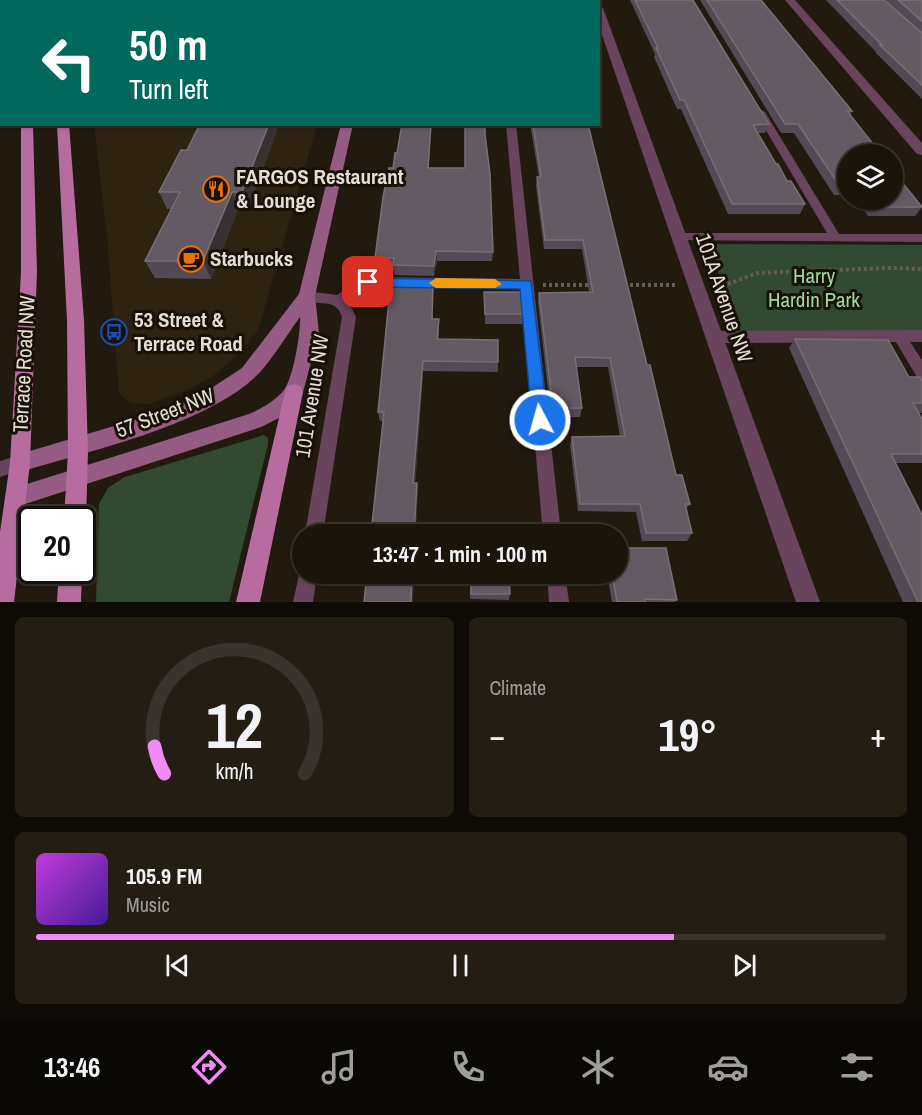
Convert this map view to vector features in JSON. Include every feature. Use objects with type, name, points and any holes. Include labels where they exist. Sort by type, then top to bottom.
[{"type":"main road","name":"Terrace Road NW","points":[[2,602],[8,500],[20,464],[29,272],[27,126]]},
{"type":"main road","points":[[63,126],[71,197],[76,296],[78,478],[76,506]]},
{"type":"main road","name":"101 Avenue NW","points":[[294,392],[310,333],[307,296],[347,126]]},
{"type":"main road","name":"57 Street NW","points":[[20,464],[151,423],[194,407],[220,393],[248,373],[307,296]]},
{"type":"main road","name":"57 Street NW","points":[[8,500],[254,422],[276,410],[294,392]]},
{"type":"main road","points":[[248,602],[294,392]]},
{"type":"main road","points":[[69,602],[70,584]]},
{"type":"street","points":[[790,0],[922,151]]},
{"type":"street","name":"101A Avenue NW","points":[[600,14],[808,602]]},
{"type":"lane","points":[[752,99],[835,237]]},
{"type":"lane","points":[[511,126],[551,524]]},
{"type":"lane","points":[[679,237],[922,238]]},
{"type":"lane","points":[[307,296],[329,298],[339,302],[368,282],[527,284]]},
{"type":"lane","name":"101 Avenue NW","points":[[316,524],[349,317],[348,310],[339,302]]},
{"type":"lane","points":[[714,337],[922,336]]},
{"type":"lane","points":[[903,342],[922,373]]},
{"type":"lane","points":[[0,470],[20,464]]},
{"type":"lane","points":[[303,602],[306,584]]},
{"type":"lane","points":[[557,584],[559,602]]},
{"type":"path","points":[[715,285],[732,284],[742,277],[757,273],[887,268],[922,269]]},
{"type":"path","points":[[527,284],[595,285]]},
{"type":"path","points":[[619,285],[678,285]]},
{"type":"shaded area","points":[[94,126],[317,126],[258,331],[234,358],[212,377],[185,391],[149,404],[131,403],[119,394],[107,237]]},
{"type":"green space","name":"Harry Hardin Park","points":[[707,244],[922,245],[922,331],[741,332]]},
{"type":"green space","points":[[264,435],[268,438],[268,444],[229,602],[96,602],[99,504],[108,488],[125,477]]},
{"type":"building","points":[[635,0],[693,0],[769,124],[753,125],[787,181],[791,181],[805,204],[732,204],[684,100],[680,100]]},
{"type":"building","points":[[707,0],[761,0],[852,111],[847,111],[873,144],[837,144],[837,182],[798,124],[785,124]]},
{"type":"building","points":[[837,0],[884,0],[922,33],[922,85],[880,45],[882,45]]},
{"type":"building","points":[[898,0],[922,0],[922,21]]},
{"type":"building","points":[[199,126],[268,126],[242,192],[232,192],[203,261],[145,261],[180,192],[159,192],[181,150],[187,150]]},
{"type":"building","points":[[402,126],[431,126],[428,168],[465,168],[465,126],[485,126],[490,174],[493,252],[436,251],[434,266],[393,265],[394,258],[375,258],[389,168],[393,168],[395,153],[397,153]]},
{"type":"building","points":[[533,126],[588,126],[676,475],[682,475],[690,504],[685,504],[692,533],[646,533],[640,504],[580,504],[572,437],[625,436],[610,358],[575,357],[582,408],[553,408],[539,293],[593,292],[583,240],[545,240],[537,177],[541,177]]},
{"type":"building","points":[[903,184],[922,207],[903,207]]},
{"type":"building","points":[[391,279],[433,280],[432,319],[439,319],[437,339],[498,340],[498,362],[423,361],[413,483],[417,483],[415,524],[372,524],[384,412],[378,412]]},
{"type":"building","points":[[484,292],[521,292],[523,314],[485,314]]},
{"type":"building","points":[[795,339],[888,340],[909,377],[920,377],[922,381],[922,403],[913,403],[922,419],[922,454],[891,454],[922,515],[922,602],[918,602]]},
{"type":"building","points":[[628,548],[666,548],[677,600],[645,599],[645,602],[617,602],[614,584],[628,584]]},
{"type":"building","points":[[366,584],[412,584],[411,602],[364,602]]},
{"type":"building","points":[[471,584],[510,584],[510,594],[471,594]]},
{"type":"slow traffic","points":[[436,283],[495,284]]},
{"type":"place","name":"FARGOS Restaurant & Lounge","points":[[216,189]]},
{"type":"place","name":"Starbucks","points":[[191,259]]},
{"type":"place","name":"53 Street & Terrace Road","points":[[114,332]]},
{"type":"route","points":[[368,282],[527,284],[540,420]]}]
